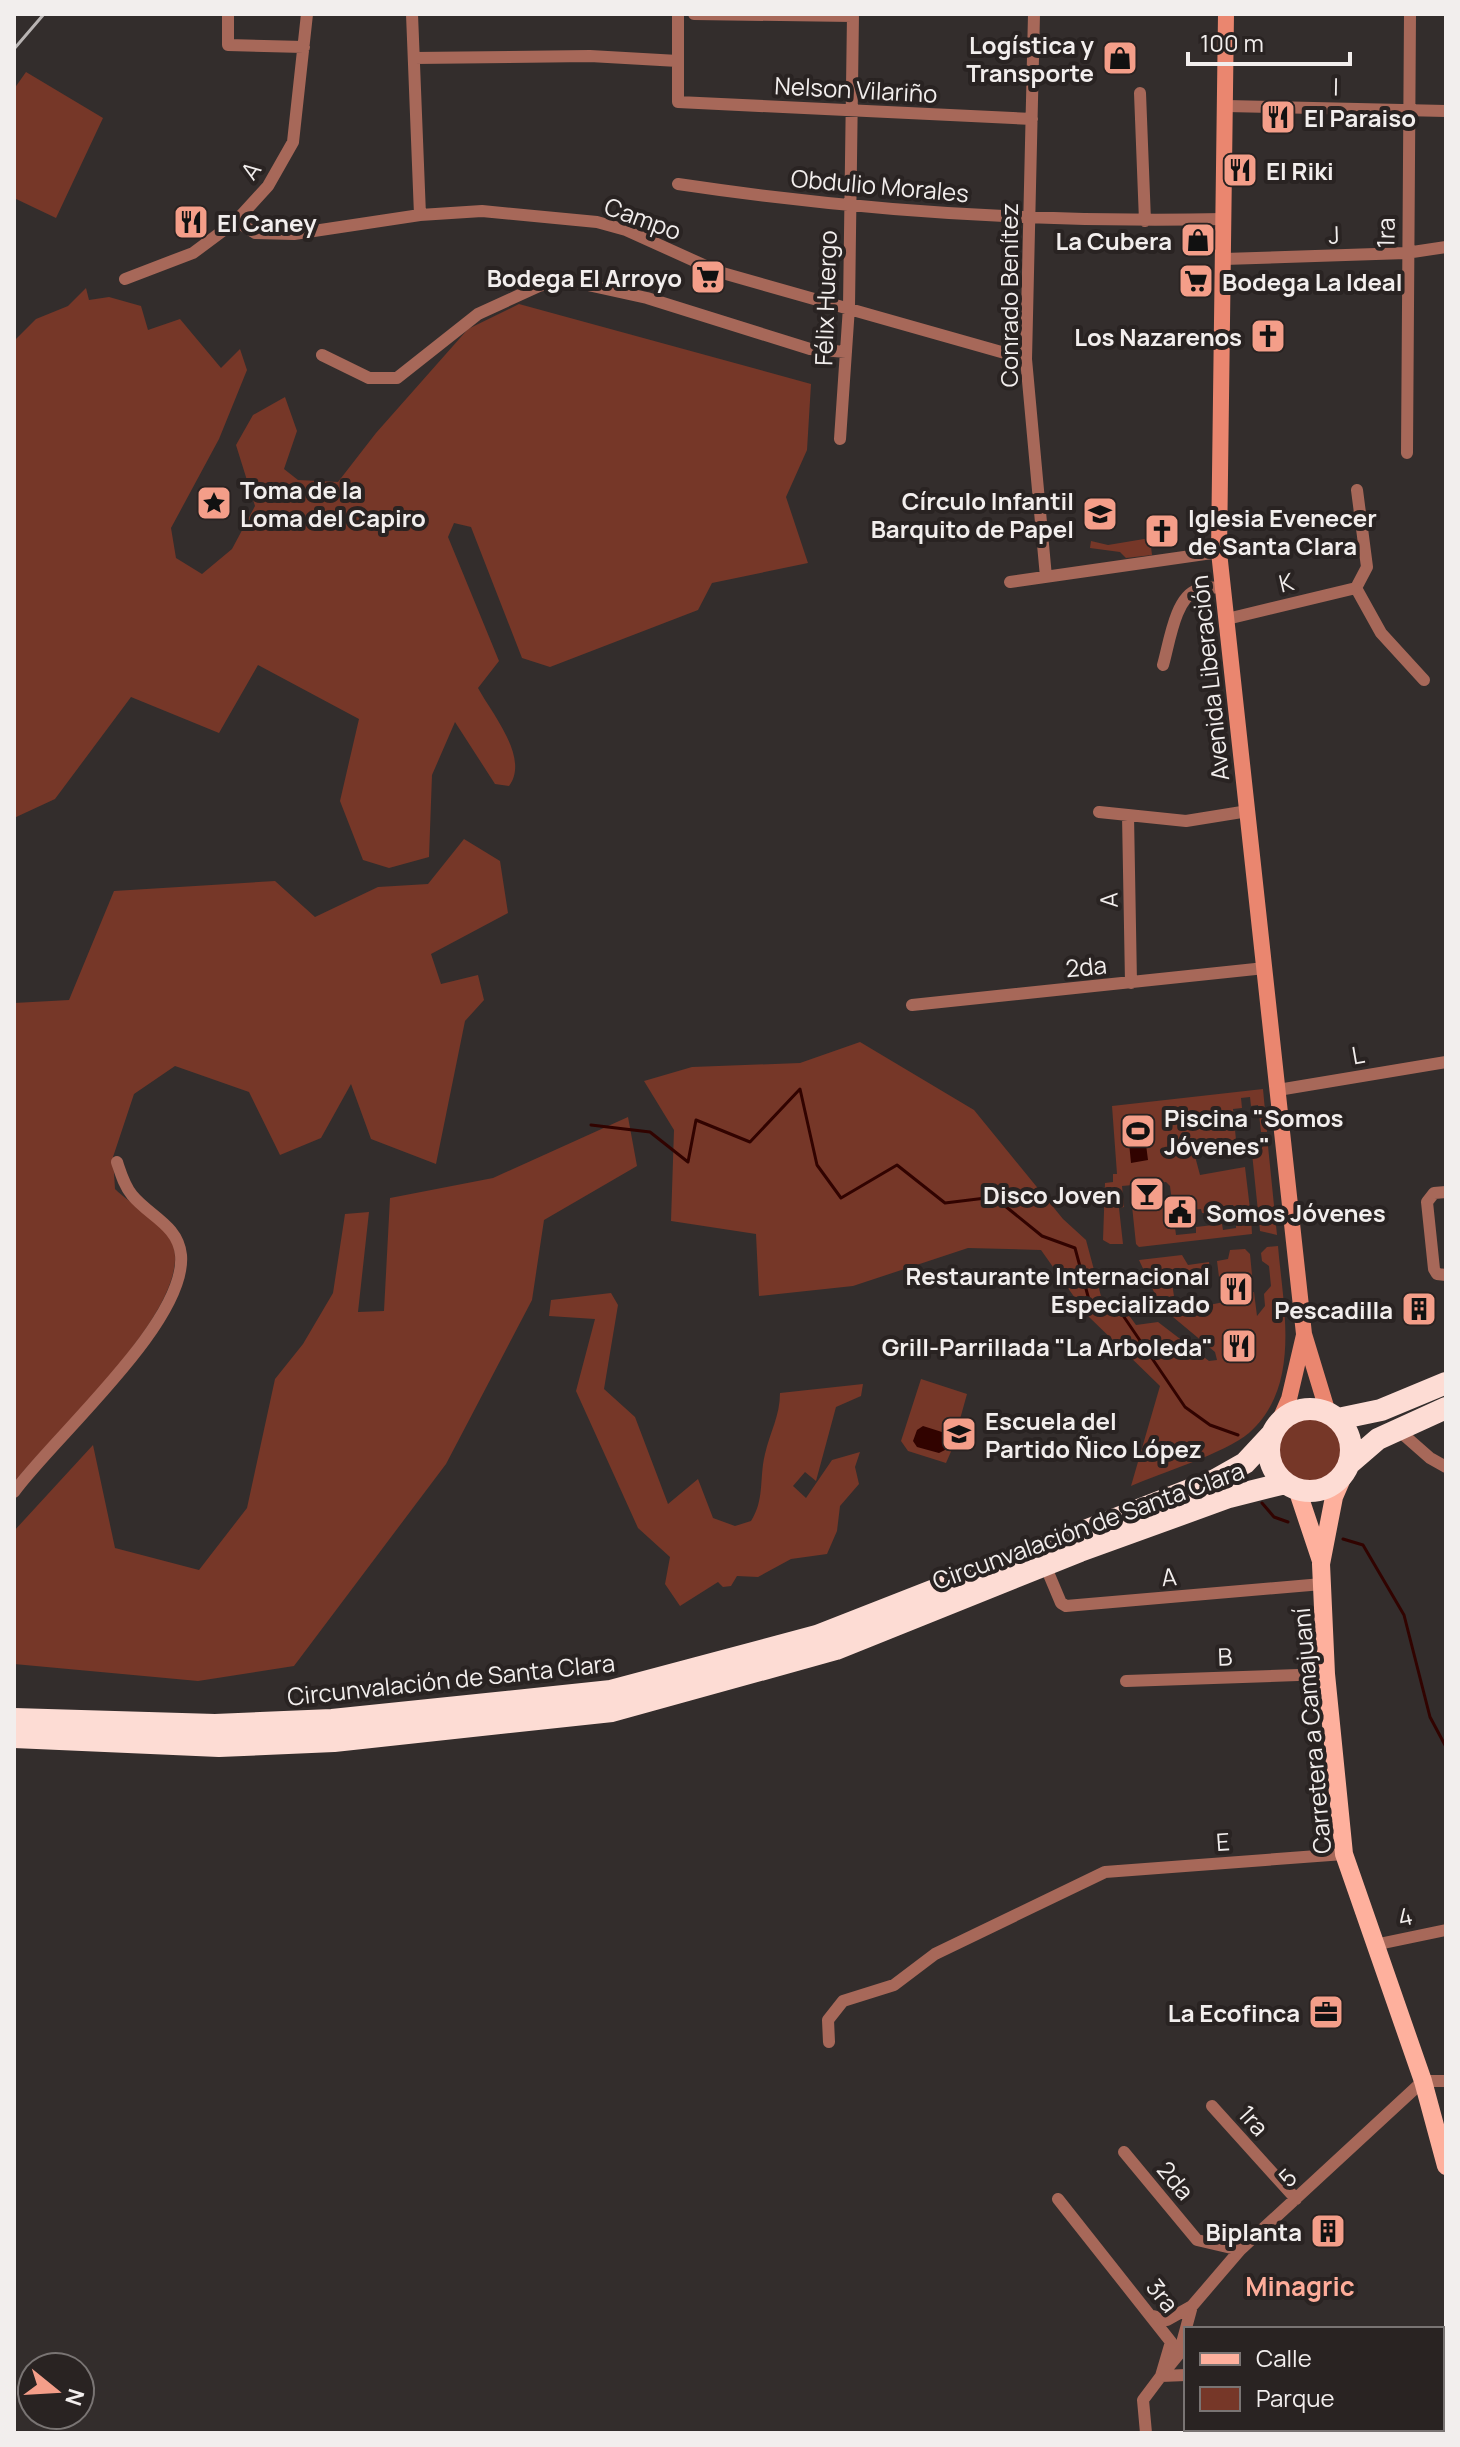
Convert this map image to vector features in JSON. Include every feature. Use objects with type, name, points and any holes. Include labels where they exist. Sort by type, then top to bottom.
[{"type":"highway","points":[[1446,1383],[1381,1410],[1333,1416],[1301,1410],[1275,1429],[1270,1461],[1291,1486],[1323,1489],[1378,1439],[1446,1408]]},
{"type":"highway","points":[[1333,1416],[1350,1440],[1346,1469]]},
{"type":"highway","name":"Circunvalación de Santa Clara","points":[[14,1719],[215,1725],[332,1720],[611,1691],[817,1636],[1215,1480],[1245,1463],[1275,1429]]},
{"type":"highway","name":"Circunvalación de Santa Clara","points":[[14,1737],[219,1746],[334,1741],[612,1711],[836,1649],[1045,1565],[1229,1497],[1291,1486]]},
{"type":"main road","name":"Avenida Liberación","points":[[1226,14],[1219,552],[1304,1334],[1333,1416]]},
{"type":"main road","name":"Avenida Liberación","points":[[1275,1429],[1289,1399],[1304,1334]]},
{"type":"main road","name":"Carretera a Camajuaní","points":[[1346,1469],[1334,1497],[1321,1564],[1326,1674],[1344,1854],[1423,2081],[1446,2166]]},
{"type":"main road","name":"Carretera a Camajuaní","points":[[1291,1486],[1321,1564]]},
{"type":"street","points":[[228,14],[228,45],[304,47]]},
{"type":"street","name":"A","points":[[125,279],[193,253],[236,221],[268,186],[293,142],[307,14]]},
{"type":"street","points":[[412,14],[420,215]]},
{"type":"street","points":[[414,58],[590,56],[678,61],[678,14]]},
{"type":"street","points":[[694,14],[853,15]]},
{"type":"street","name":"Conrado Benítez","points":[[1034,14],[1026,359],[1046,577]]},
{"type":"street","name":"1ra","points":[[1407,453],[1410,14]]},
{"type":"street","name":"Félix Huergo","points":[[840,439],[849,307],[853,15]]},
{"type":"street","name":"Nelson Vilariño","points":[[678,61],[678,102],[1032,119]]},
{"type":"street","points":[[1140,93],[1145,221]]},
{"type":"street","name":"I","points":[[1226,106],[1446,111]]},
{"type":"street","name":"Obdulio Morales","points":[[678,184],[850,206],[1031,218],[1145,221],[1224,219]]},
{"type":"street","name":"Campo","points":[[236,221],[255,233],[294,234],[420,215],[516,212],[597,222],[626,230],[719,272],[1026,359]]},
{"type":"street","name":"J","points":[[1224,259],[1406,253],[1446,247]]},
{"type":"street","points":[[322,355],[369,378],[397,378],[478,314],[539,286],[565,280],[647,298],[810,349],[846,352]]},
{"type":"street","points":[[1357,490],[1367,567],[1356,588],[1381,633],[1424,680]]},
{"type":"street","points":[[1010,582],[1219,552]]},
{"type":"street","points":[[1163,665],[1182,604],[1189,594],[1198,589],[1223,587]]},
{"type":"street","name":"K","points":[[1227,619],[1356,588]]},
{"type":"street","points":[[1099,812],[1186,821],[1248,811]]},
{"type":"street","name":"A","points":[[1128,815],[1131,983]]},
{"type":"street","name":"2da","points":[[912,1005],[1265,968]]},
{"type":"street","name":"L","points":[[1278,1090],[1446,1062]]},
{"type":"street","points":[[14,1492],[100,1394],[158,1320],[178,1279],[181,1255],[173,1235],[161,1219],[134,1197],[117,1162]]},
{"type":"street","points":[[1446,1192],[1434,1193],[1427,1202],[1434,1269],[1437,1274],[1446,1275]]},
{"type":"street","points":[[1397,1429],[1430,1458],[1446,1467]]},
{"type":"street","name":"A","points":[[1045,1565],[1061,1603],[1066,1606],[1322,1584]]},
{"type":"street","name":"B","points":[[1126,1681],[1326,1674]]},
{"type":"street","name":"E","points":[[829,2042],[828,2020],[843,2001],[894,1985],[935,1954],[1105,1872],[1344,1854]]},
{"type":"street","name":"4","points":[[1374,1945],[1446,1930]]},
{"type":"street","points":[[1423,2081],[1446,2081]]},
{"type":"street","name":"5","points":[[1186,2327],[1192,2306],[1240,2250],[1423,2081]]},
{"type":"street","name":"1ra","points":[[1212,2106],[1296,2199]]},
{"type":"street","name":"2da","points":[[1124,2152],[1197,2240],[1240,2250]]},
{"type":"street","name":"3ra","points":[[1058,2199],[1171,2342],[1161,2376],[1143,2400],[1146,2433]]},
{"type":"street","points":[[1153,2316],[1167,2320],[1192,2306]]},
{"type":"street","name":"5","points":[[1161,2376],[1179,2354],[1184,2336]]},
{"type":"street","points":[[1161,2376],[1184,2375]]},
{"type":"green space","points":[[26,72],[103,118],[56,218],[14,198],[14,89]]},
{"type":"green space","points":[[86,288],[89,300],[109,297],[141,306],[148,330],[180,319],[221,368],[240,349],[247,370],[219,439],[171,528],[176,558],[202,574],[232,549],[255,506],[236,445],[253,415],[285,397],[297,431],[284,469],[298,480],[338,482],[376,433],[468,329],[519,304],[811,384],[807,450],[786,497],[808,563],[712,583],[698,610],[550,667],[522,658],[471,527],[454,523],[448,537],[499,661],[478,688],[507,736],[515,763],[509,786],[495,784],[455,722],[432,775],[429,857],[389,868],[363,860],[340,801],[359,719],[258,665],[219,733],[131,697],[55,799],[14,818],[14,341],[36,319],[68,306]]},
{"type":"green space","points":[[1150,538],[1152,555],[1126,558],[1120,552],[1090,548],[1091,541],[1108,545]]},
{"type":"green space","points":[[464,839],[500,861],[508,913],[431,954],[441,984],[478,975],[484,1000],[465,1021],[436,1164],[371,1139],[351,1084],[321,1138],[280,1155],[249,1092],[175,1066],[134,1094],[113,1157],[115,1189],[165,1231],[170,1238],[175,1264],[165,1295],[145,1330],[118,1366],[14,1483],[14,1003],[69,1000],[114,891],[275,881],[315,917],[378,887],[428,884]]},
{"type":"green space","points":[[860,1042],[974,1110],[1063,1219],[1086,1240],[1101,1296],[1123,1307],[1136,1325],[1158,1322],[1209,1361],[1217,1360],[1215,1352],[1161,1307],[1139,1260],[1182,1255],[1188,1265],[1209,1262],[1212,1284],[1201,1285],[1200,1279],[1172,1283],[1177,1316],[1195,1314],[1194,1308],[1239,1299],[1239,1303],[1250,1302],[1249,1292],[1254,1292],[1257,1316],[1265,1306],[1264,1294],[1271,1286],[1269,1266],[1262,1261],[1261,1253],[1267,1247],[1278,1246],[1285,1320],[1283,1369],[1277,1393],[1266,1414],[1249,1433],[1209,1455],[1131,1486],[1160,1386],[1087,1315],[1041,1250],[968,1248],[853,1286],[759,1296],[756,1234],[671,1221],[674,1130],[644,1081],[692,1067],[800,1063]]},
{"type":"green space","points":[[1263,1089],[1267,1132],[1261,1132],[1258,1105],[1251,1106],[1250,1097],[1241,1098],[1242,1108],[1233,1109],[1236,1140],[1192,1145],[1200,1175],[1245,1167],[1250,1209],[1234,1211],[1233,1205],[1217,1207],[1217,1212],[1202,1213],[1201,1209],[1173,1212],[1176,1235],[1196,1233],[1196,1227],[1222,1224],[1223,1230],[1236,1228],[1236,1219],[1251,1217],[1252,1234],[1139,1247],[1136,1244],[1132,1206],[1172,1202],[1170,1186],[1166,1182],[1122,1186],[1124,1207],[1119,1208],[1123,1244],[1110,1244],[1103,1240],[1105,1183],[1113,1182],[1113,1174],[1117,1174],[1112,1106]]},
{"type":"green space","points":[[628,1117],[637,1166],[544,1220],[532,1300],[446,1464],[294,1666],[198,1681],[14,1664],[14,1531],[93,1445],[115,1548],[199,1570],[247,1508],[275,1379],[303,1344],[333,1293],[345,1214],[369,1212],[358,1312],[384,1311],[390,1198],[493,1178]]},
{"type":"green space","points":[[1268,1146],[1277,1235],[1260,1231],[1252,1153],[1257,1147]]},
{"type":"green space","points":[[1245,1249],[1250,1254],[1253,1285],[1248,1285],[1247,1274],[1219,1277],[1217,1261],[1228,1259],[1230,1250]]},
{"type":"green space","points":[[611,1293],[618,1305],[604,1389],[635,1417],[668,1504],[698,1479],[713,1518],[735,1526],[751,1521],[758,1505],[763,1463],[777,1417],[780,1393],[863,1384],[861,1396],[836,1407],[816,1481],[805,1472],[793,1486],[806,1498],[832,1460],[860,1452],[855,1467],[859,1484],[840,1506],[837,1531],[827,1554],[791,1559],[758,1577],[737,1576],[731,1586],[723,1587],[718,1582],[680,1606],[665,1584],[670,1557],[638,1528],[576,1391],[595,1319],[549,1316],[551,1300]]},
{"type":"green space","points":[[921,1379],[967,1394],[957,1430],[960,1431],[946,1463],[908,1451],[901,1441]]},
{"type":"green space","points":[[1303,1416],[1317,1416],[1329,1421],[1338,1430],[1343,1449],[1341,1462],[1334,1473],[1317,1482],[1303,1482],[1291,1477],[1282,1468],[1277,1456],[1277,1442],[1282,1430],[1291,1421]]},
{"type":"shaded area","points":[[1144,1129],[1148,1160],[1131,1163],[1128,1132]]},
{"type":"shaded area","points":[[923,1426],[942,1432],[947,1442],[945,1450],[939,1453],[917,1447],[913,1441],[917,1430]]},
{"type":"waterway","points":[[591,1125],[650,1132],[688,1162],[696,1120],[750,1142],[800,1089],[817,1165],[841,1198],[897,1165],[945,1203],[994,1197],[1042,1236],[1075,1248],[1089,1300],[1122,1314],[1185,1407],[1210,1425],[1238,1435]]},
{"type":"waterway","points":[[1262,1503],[1274,1517],[1288,1522]]},
{"type":"waterway","points":[[1343,1539],[1363,1545],[1404,1615],[1430,1717],[1446,1747]]},
{"type":"railway","points":[[14,49],[44,14]]},
{"type":"place","name":"Logística y Transporte","points":[[1120,58]]},
{"type":"place","name":"El Paraiso","points":[[1278,117]]},
{"type":"place","name":"El Riki","points":[[1240,170]]},
{"type":"place","name":"El Caney","points":[[191,222]]},
{"type":"place","name":"La Cubera","points":[[1198,240]]},
{"type":"place","name":"Bodega El Arroyo","points":[[708,277]]},
{"type":"place","name":"Bodega La Ideal","points":[[1196,281]]},
{"type":"place","name":"Los Nazarenos","points":[[1268,336]]},
{"type":"place","name":"Toma de la Loma del Capiro","points":[[214,503]]},
{"type":"place","name":"Círculo Infantil Barquito de Papel","points":[[1100,514]]},
{"type":"place","name":"Iglesia Evenecer de Santa Clara","points":[[1162,531]]},
{"type":"place","name":"Piscina \"Somos Jóvenes\"","points":[[1138,1131]]},
{"type":"place","name":"Disco Joven","points":[[1147,1194]]},
{"type":"place","name":"Somos Jóvenes","points":[[1180,1212]]},
{"type":"place","name":"Restaurante Internacional Especializado","points":[[1236,1289]]},
{"type":"place","name":"Pescadilla","points":[[1419,1309]]},
{"type":"place","name":"Grill-Parrillada \"La Arboleda\"","points":[[1239,1346]]},
{"type":"place","name":"Escuela del Partido Ñico López","points":[[959,1434]]},
{"type":"place","name":"La Ecofinca","points":[[1326,2012]]},
{"type":"place","name":"Biplanta","points":[[1328,2231]]},
{"type":"district","name":"Minagric","points":[[1300,2286]]}]
